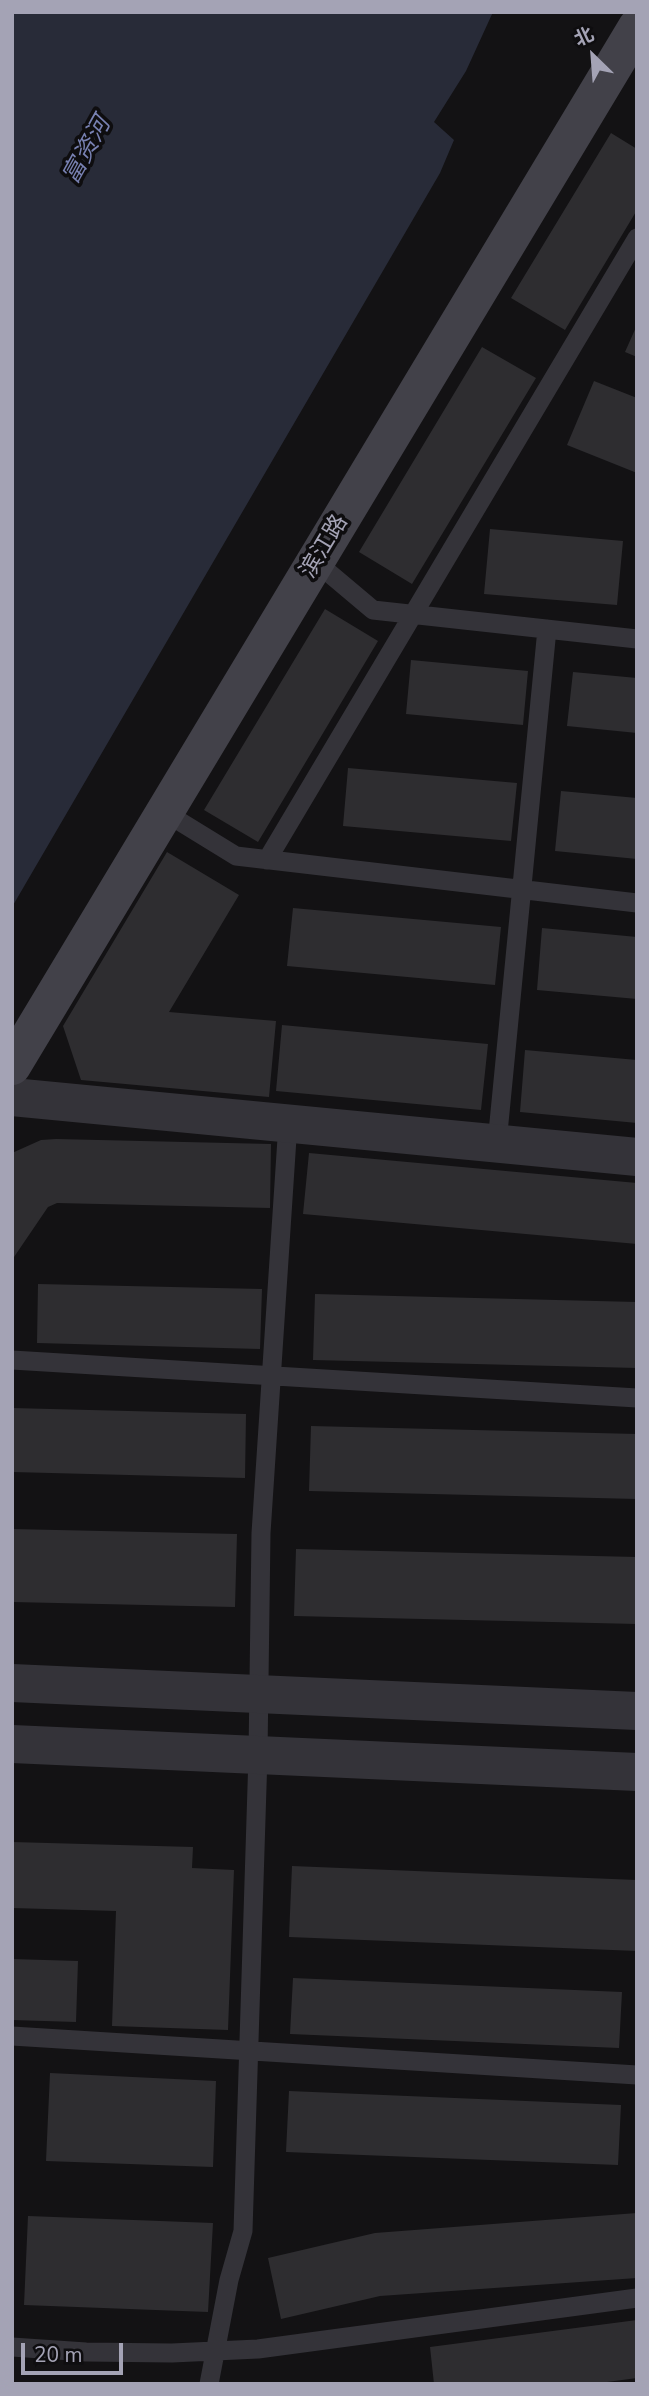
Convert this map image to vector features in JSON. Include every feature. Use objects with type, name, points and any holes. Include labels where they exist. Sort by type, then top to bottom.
[{"type":"street","name":"滨江路","points":[[12,1066],[637,27]]},
{"type":"street","points":[[12,1097],[637,1157]]},
{"type":"street","points":[[12,1683],[637,1711]]},
{"type":"street","points":[[12,1744],[637,1772]]},
{"type":"lane","points":[[267,860],[637,237]]},
{"type":"lane","points":[[316,562],[373,610],[637,639]]},
{"type":"lane","points":[[497,1143],[547,629]]},
{"type":"lane","points":[[166,813],[236,856],[637,903]]},
{"type":"lane","points":[[209,2384],[229,2280],[243,2231],[258,1755],[261,1533],[288,1123]]},
{"type":"lane","points":[[12,1360],[637,1398]]},
{"type":"lane","points":[[12,2036],[637,2075]]},
{"type":"lane","points":[[12,2347],[86,2353],[258,2349],[637,2298]]},
{"type":"water","name":"富资河","points":[[12,12],[493,12],[466,71],[434,122],[454,140],[440,173],[12,907]]},
{"type":"building","points":[[611,133],[637,149],[637,210],[565,330],[511,298]]},
{"type":"building","points":[[637,325],[637,357],[625,352]]},
{"type":"building","points":[[482,347],[536,378],[412,584],[359,552]]},
{"type":"building","points":[[594,381],[637,398],[637,473],[567,445]]},
{"type":"building","points":[[490,529],[623,541],[617,605],[484,594]]},
{"type":"building","points":[[325,609],[378,641],[258,842],[204,810]]},
{"type":"building","points":[[411,660],[528,671],[523,725],[406,714]]},
{"type":"building","points":[[573,672],[637,678],[637,733],[567,726]]},
{"type":"building","points":[[348,768],[517,783],[511,841],[343,826]]},
{"type":"building","points":[[561,791],[637,798],[637,859],[555,851]]},
{"type":"building","points":[[167,852],[239,895],[169,1012],[276,1021],[269,1097],[81,1080],[63,1026]]},
{"type":"building","points":[[293,908],[501,927],[495,985],[287,966]]},
{"type":"building","points":[[542,928],[637,937],[637,999],[537,990]]},
{"type":"building","points":[[282,1025],[488,1044],[481,1110],[276,1091]]},
{"type":"building","points":[[525,1050],[637,1060],[637,1123],[520,1112]]},
{"type":"building","points":[[41,1140],[271,1144],[270,1208],[57,1203],[48,1207],[12,1260],[12,1153]]},
{"type":"building","points":[[309,1153],[637,1183],[637,1244],[303,1214]]},
{"type":"building","points":[[38,1284],[262,1289],[260,1349],[37,1343]]},
{"type":"building","points":[[315,1294],[637,1302],[637,1368],[313,1360]]},
{"type":"building","points":[[12,1408],[246,1414],[245,1478],[12,1472]]},
{"type":"building","points":[[311,1426],[637,1434],[637,1499],[309,1491]]},
{"type":"building","points":[[12,1529],[237,1534],[235,1607],[12,1602]]},
{"type":"building","points":[[296,1549],[637,1557],[637,1624],[294,1616]]},
{"type":"building","points":[[12,1842],[193,1847],[192,1868],[234,1870],[228,2030],[112,2026],[116,1911],[12,1908]]},
{"type":"building","points":[[292,1866],[637,1880],[637,1951],[289,1937]]},
{"type":"building","points":[[12,1959],[78,1961],[76,2022],[12,2020]]},
{"type":"building","points":[[293,1978],[622,1992],[619,2048],[290,2034]]},
{"type":"building","points":[[50,2073],[216,2081],[213,2167],[46,2161]]},
{"type":"building","points":[[289,2091],[621,2105],[618,2165],[286,2152]]},
{"type":"building","points":[[637,2213],[637,2278],[380,2296],[281,2319],[268,2258],[375,2233]]},
{"type":"building","points":[[28,2216],[213,2223],[208,2312],[24,2305]]},
{"type":"building","points":[[637,2320],[637,2378],[592,2384],[434,2384],[430,2347]]}]
